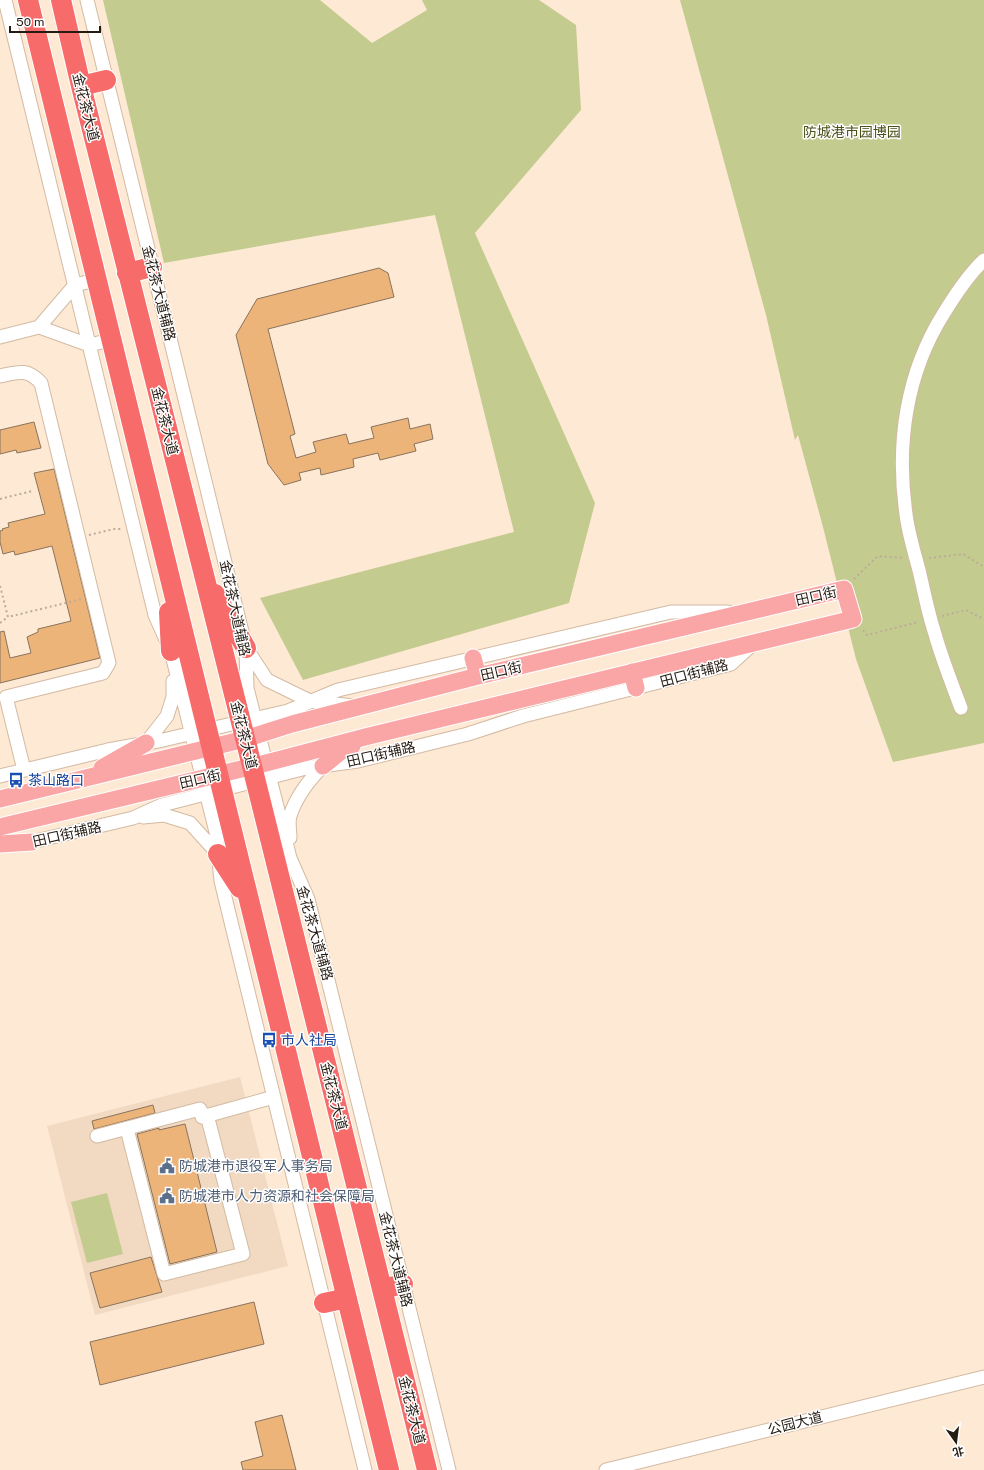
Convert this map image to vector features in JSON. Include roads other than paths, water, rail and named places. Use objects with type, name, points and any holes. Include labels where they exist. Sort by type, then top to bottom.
[{"type":"highway","points":[[28,0],[168,570],[201,740],[212,784],[249,902],[389,1470]]},
{"type":"highway","name":"金花茶大道","points":[[61,0],[80,86],[203,571],[250,728],[261,772],[382,1289],[427,1470]]},
{"type":"highway","points":[[80,86],[106,80]]},
{"type":"highway","points":[[128,273],[152,267]]},
{"type":"highway","points":[[168,570],[171,651]]},
{"type":"highway","points":[[203,571],[246,648]]},
{"type":"highway","points":[[218,854],[249,902]]},
{"type":"highway","points":[[382,1289],[403,1284]]},
{"type":"highway","points":[[324,1303],[347,1298]]},
{"type":"main road","name":"田口街","points":[[0,799],[83,779],[201,740],[250,728],[292,724],[478,676],[844,589],[853,619],[754,643],[634,680],[369,736],[261,772],[212,784],[0,827]]},
{"type":"main road","points":[[473,658],[478,676]]},
{"type":"main road","points":[[323,766],[340,752],[369,736]]},
{"type":"main road","points":[[83,779],[146,743]]},
{"type":"main road","points":[[0,844],[32,842]]},
{"type":"street","points":[[0,776],[108,750],[146,743],[201,740],[171,651],[155,615],[5,0]]},
{"type":"street","name":"金花茶大道辅路","points":[[87,0],[246,648],[250,728]]},
{"type":"street","points":[[961,708],[934,634],[906,515],[901,472],[902,443],[909,395],[923,353],[936,326],[954,296],[984,260]]},
{"type":"street","points":[[39,327],[75,286],[96,280]]},
{"type":"street","points":[[0,337],[39,327],[89,345],[111,340]]},
{"type":"street","points":[[0,376],[25,372],[34,375],[41,383],[109,663],[103,673],[6,697],[24,770]]},
{"type":"street","points":[[250,728],[288,710],[338,690],[473,658],[671,612],[749,612]]},
{"type":"street","points":[[246,648],[267,680],[310,701],[359,707]]},
{"type":"street","points":[[146,743],[167,716],[173,697],[171,651]]},
{"type":"street","name":"田口街辅路","points":[[261,772],[323,766],[366,759],[468,734],[634,680]]},
{"type":"street","points":[[290,858],[290,817],[300,796],[312,778],[323,766]]},
{"type":"street","name":"金花茶大道辅路","points":[[261,772],[290,858],[308,899],[448,1470]]},
{"type":"street","points":[[212,784],[221,881],[365,1470]]},
{"type":"street","name":"田口街辅路","points":[[0,848],[133,818],[212,784]]},
{"type":"street","points":[[133,818],[164,815],[190,823],[218,854]]},
{"type":"street","points":[[97,1136],[200,1109],[202,1117],[274,1097]]},
{"type":"street","points":[[127,1129],[164,1274],[243,1254],[207,1115]]},
{"type":"street","name":"公园大道","points":[[606,1470],[984,1377]]},
{"type":"place","name":"茶山路口","points":[[16,780]]},
{"type":"place","name":"市人社局","points":[[269,1040]]},
{"type":"place","name":"防城港市退役军人事务局","points":[[167,1166]]},
{"type":"place","name":"防城港市人力资源和社会保障局","points":[[167,1196]]},
{"type":"park label","name":"防城港市园博园","points":[[852,132]]}]
